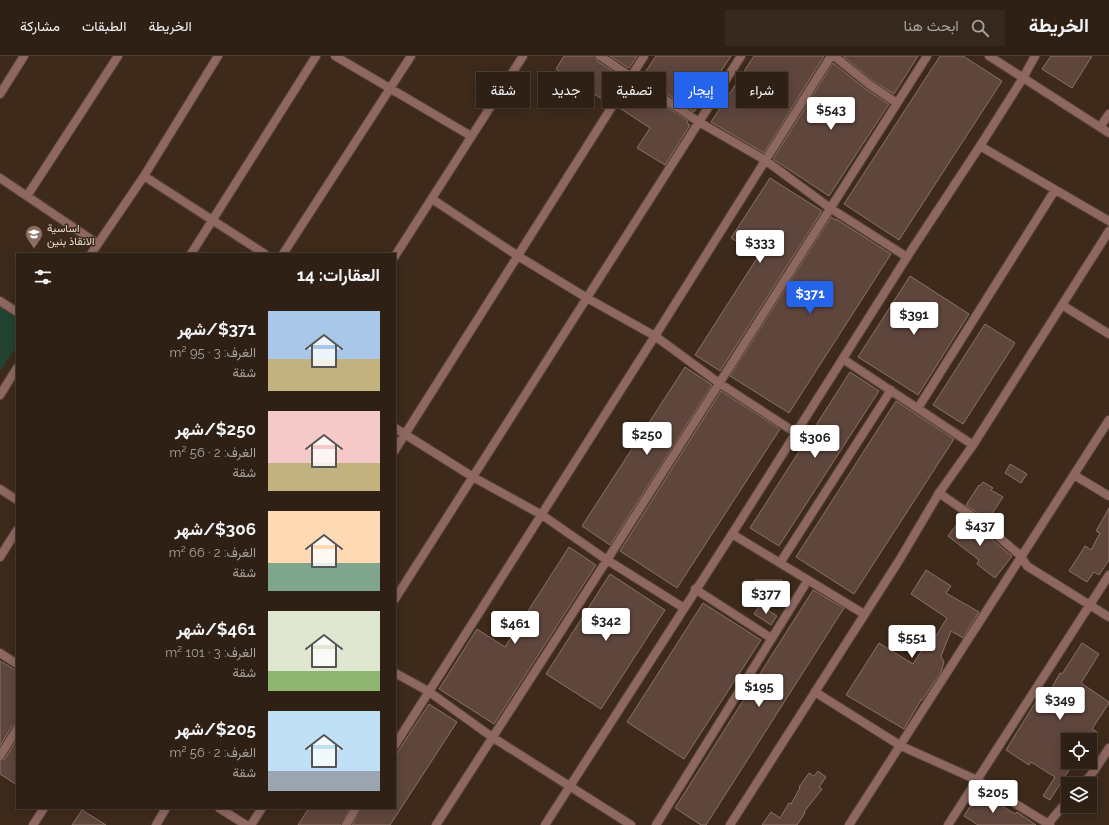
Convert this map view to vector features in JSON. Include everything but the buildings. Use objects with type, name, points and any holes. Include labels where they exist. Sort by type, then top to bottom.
[{"type":"street","points":[[0,94],[24,56]]},
{"type":"street","points":[[27,196],[118,56]]},
{"type":"street","points":[[192,253],[316,56]]},
{"type":"street","points":[[335,56],[472,136]]},
{"type":"street","points":[[284,253],[411,56]]},
{"type":"street","points":[[396,254],[523,56]]},
{"type":"street","points":[[600,56],[622,72]]},
{"type":"street","points":[[634,72],[644,56]]},
{"type":"street","points":[[396,598],[741,56]]},
{"type":"street","points":[[396,743],[428,691],[542,515],[831,56]]},
{"type":"street","points":[[834,56],[870,85],[897,103]]},
{"type":"street","points":[[436,825],[607,560],[927,56]]},
{"type":"street","points":[[989,56],[1109,133]]},
{"type":"street","points":[[545,825],[980,146],[1023,78],[1035,56]]},
{"type":"street","points":[[92,253],[144,176],[214,57]]},
{"type":"street","points":[[666,101],[765,160],[830,208],[907,258]]},
{"type":"street","points":[[396,448],[611,108]]},
{"type":"street","points":[[1100,127],[1109,114]]},
{"type":"street","points":[[980,146],[1109,221]]},
{"type":"street","points":[[144,176],[264,253]]},
{"type":"street","points":[[0,178],[98,244]]},
{"type":"street","points":[[918,408],[1055,190]]},
{"type":"street","points":[[432,199],[518,256],[587,298],[655,336],[719,383],[796,433]]},
{"type":"street","points":[[730,825],[900,559],[939,493],[973,445],[1109,231]]},
{"type":"street","points":[[0,301],[16,311]]},
{"type":"street","points":[[1062,305],[1109,334]]},
{"type":"street","points":[[843,359],[973,445]]},
{"type":"street","points":[[0,395],[16,370]]},
{"type":"street","points":[[780,563],[891,390]]},
{"type":"street","points":[[849,825],[1109,420]]},
{"type":"street","points":[[396,429],[473,477],[542,515],[607,560],[684,608]]},
{"type":"street","points":[[1074,474],[1109,496]]},
{"type":"street","points":[[0,488],[16,499]]},
{"type":"street","points":[[939,493],[981,522],[1021,556],[1027,566],[1109,616]]},
{"type":"street","points":[[0,557],[16,532]]},
{"type":"street","points":[[732,534],[864,614]]},
{"type":"street","points":[[948,825],[1109,575]]},
{"type":"street","points":[[656,825],[808,580]]},
{"type":"street","points":[[696,590],[771,638]]},
{"type":"street","points":[[0,652],[16,663]]},
{"type":"street","points":[[396,674],[428,691],[492,737],[631,825]]},
{"type":"street","points":[[815,692],[901,746],[977,780],[1048,825],[1061,809]]},
{"type":"street","points":[[0,756],[16,731]]},
{"type":"street","points":[[1089,777],[1109,748]]},
{"type":"street","points":[[33,825],[43,809]]},
{"type":"street","points":[[156,825],[165,809]]},
{"type":"street","points":[[220,809],[246,825]]},
{"type":"street","points":[[251,825],[261,809]]},
{"type":"street","points":[[346,825],[355,809]]},
{"type":"green space","points":[[0,307],[16,317],[16,347],[0,371]]},
{"type":"place","name":"اساسية الانقاذ بنين","points":[[34,249]]}]
